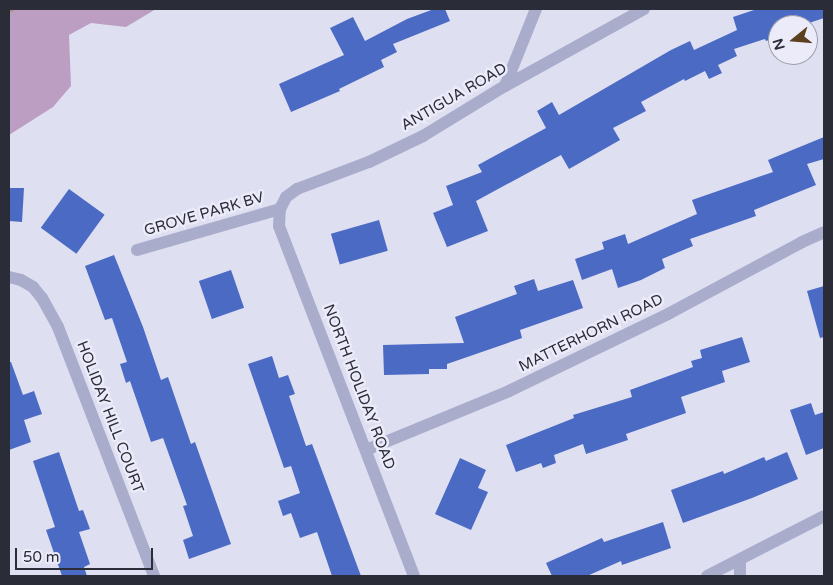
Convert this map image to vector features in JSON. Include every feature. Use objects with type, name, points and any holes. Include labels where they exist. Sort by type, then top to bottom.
[{"type":"street","points":[[505,86],[536,9]]},
{"type":"street","name":"ANTIGUA ROAD","points":[[280,209],[286,197],[296,189],[369,162],[423,136],[505,86],[644,9]]},
{"type":"street","name":"GROVE PARK BV","points":[[137,250],[280,209]]},
{"type":"street","name":"NORTH HOLIDAY ROAD","points":[[280,209],[280,226],[414,576]]},
{"type":"street","name":"MATTERHORN ROAD","points":[[366,450],[509,391],[668,314],[824,232]]},
{"type":"street","name":"HOLIDAY HILL COURT","points":[[15,278],[33,287],[42,298],[58,327],[154,576]]},
{"type":"street","points":[[707,576],[824,516]]},
{"type":"street","points":[[740,560],[740,576]]},
{"type":"shaded area","points":[[9,9],[156,9],[126,27],[91,23],[69,35],[71,86],[53,107],[9,135]]},
{"type":"building","points":[[434,9],[445,9],[450,21],[393,44],[397,52],[381,60],[384,67],[339,89],[340,91],[291,112],[279,84],[344,55],[330,28],[353,17],[365,41],[407,19]]},
{"type":"building","points":[[757,9],[824,9],[824,18],[818,20],[818,15],[768,15],[768,40],[765,39],[734,49],[737,56],[718,65],[722,73],[709,79],[705,71],[685,81],[684,79],[641,102],[646,111],[613,128],[620,140],[569,169],[561,155],[476,201],[488,231],[447,247],[433,213],[453,205],[446,186],[482,172],[478,165],[546,128],[537,111],[552,102],[559,115],[671,50],[690,41],[694,50],[737,30],[733,17]]},
{"type":"building","points":[[824,137],[824,159],[807,164],[816,185],[754,210],[756,216],[690,239],[693,246],[662,259],[665,268],[641,280],[618,288],[612,269],[582,280],[575,259],[604,249],[602,242],[625,234],[628,244],[697,214],[692,200],[773,172],[768,160]]},
{"type":"building","points":[[9,188],[24,188],[22,222],[9,221]]},
{"type":"building","points":[[69,189],[105,215],[76,254],[41,228]]},
{"type":"building","points":[[379,220],[388,251],[340,265],[331,234]]},
{"type":"building","points":[[114,255],[143,327],[161,380],[168,377],[191,444],[195,442],[231,544],[189,559],[183,540],[193,536],[183,506],[187,505],[163,438],[151,442],[130,381],[126,383],[120,364],[127,362],[112,318],[105,320],[85,266]]},
{"type":"building","points":[[231,270],[244,308],[212,319],[199,281]]},
{"type":"building","points":[[534,279],[538,291],[573,280],[583,308],[520,330],[522,338],[447,364],[447,369],[429,369],[429,374],[384,375],[383,345],[464,343],[455,317],[517,294],[514,286]]},
{"type":"building","points":[[824,286],[824,337],[820,338],[807,291]]},
{"type":"building","points":[[742,337],[750,362],[722,371],[725,382],[681,397],[686,413],[626,434],[628,440],[586,454],[583,444],[554,455],[556,463],[543,468],[541,463],[516,472],[506,445],[574,418],[573,415],[632,397],[630,390],[693,367],[691,361],[702,358],[700,350]]},
{"type":"building","points":[[272,356],[279,378],[288,375],[295,394],[289,396],[306,446],[312,444],[361,576],[332,576],[317,532],[300,538],[291,513],[283,516],[278,501],[300,493],[291,466],[284,468],[248,364]]},
{"type":"building","points":[[9,362],[11,362],[23,395],[34,391],[42,414],[24,420],[31,442],[9,450]]},
{"type":"building","points":[[811,403],[815,415],[824,412],[824,448],[806,455],[790,410]]},
{"type":"building","points":[[59,452],[79,511],[83,510],[90,529],[79,532],[90,564],[84,567],[87,576],[62,576],[46,530],[55,527],[33,461]]},
{"type":"building","points":[[787,452],[798,479],[683,523],[671,490],[723,471],[724,474],[764,457],[766,461]]},
{"type":"building","points":[[460,458],[486,470],[478,488],[488,492],[471,530],[435,514]]},
{"type":"building","points":[[663,522],[671,548],[622,565],[621,561],[587,576],[552,576],[546,563],[602,538],[604,542]]}]
